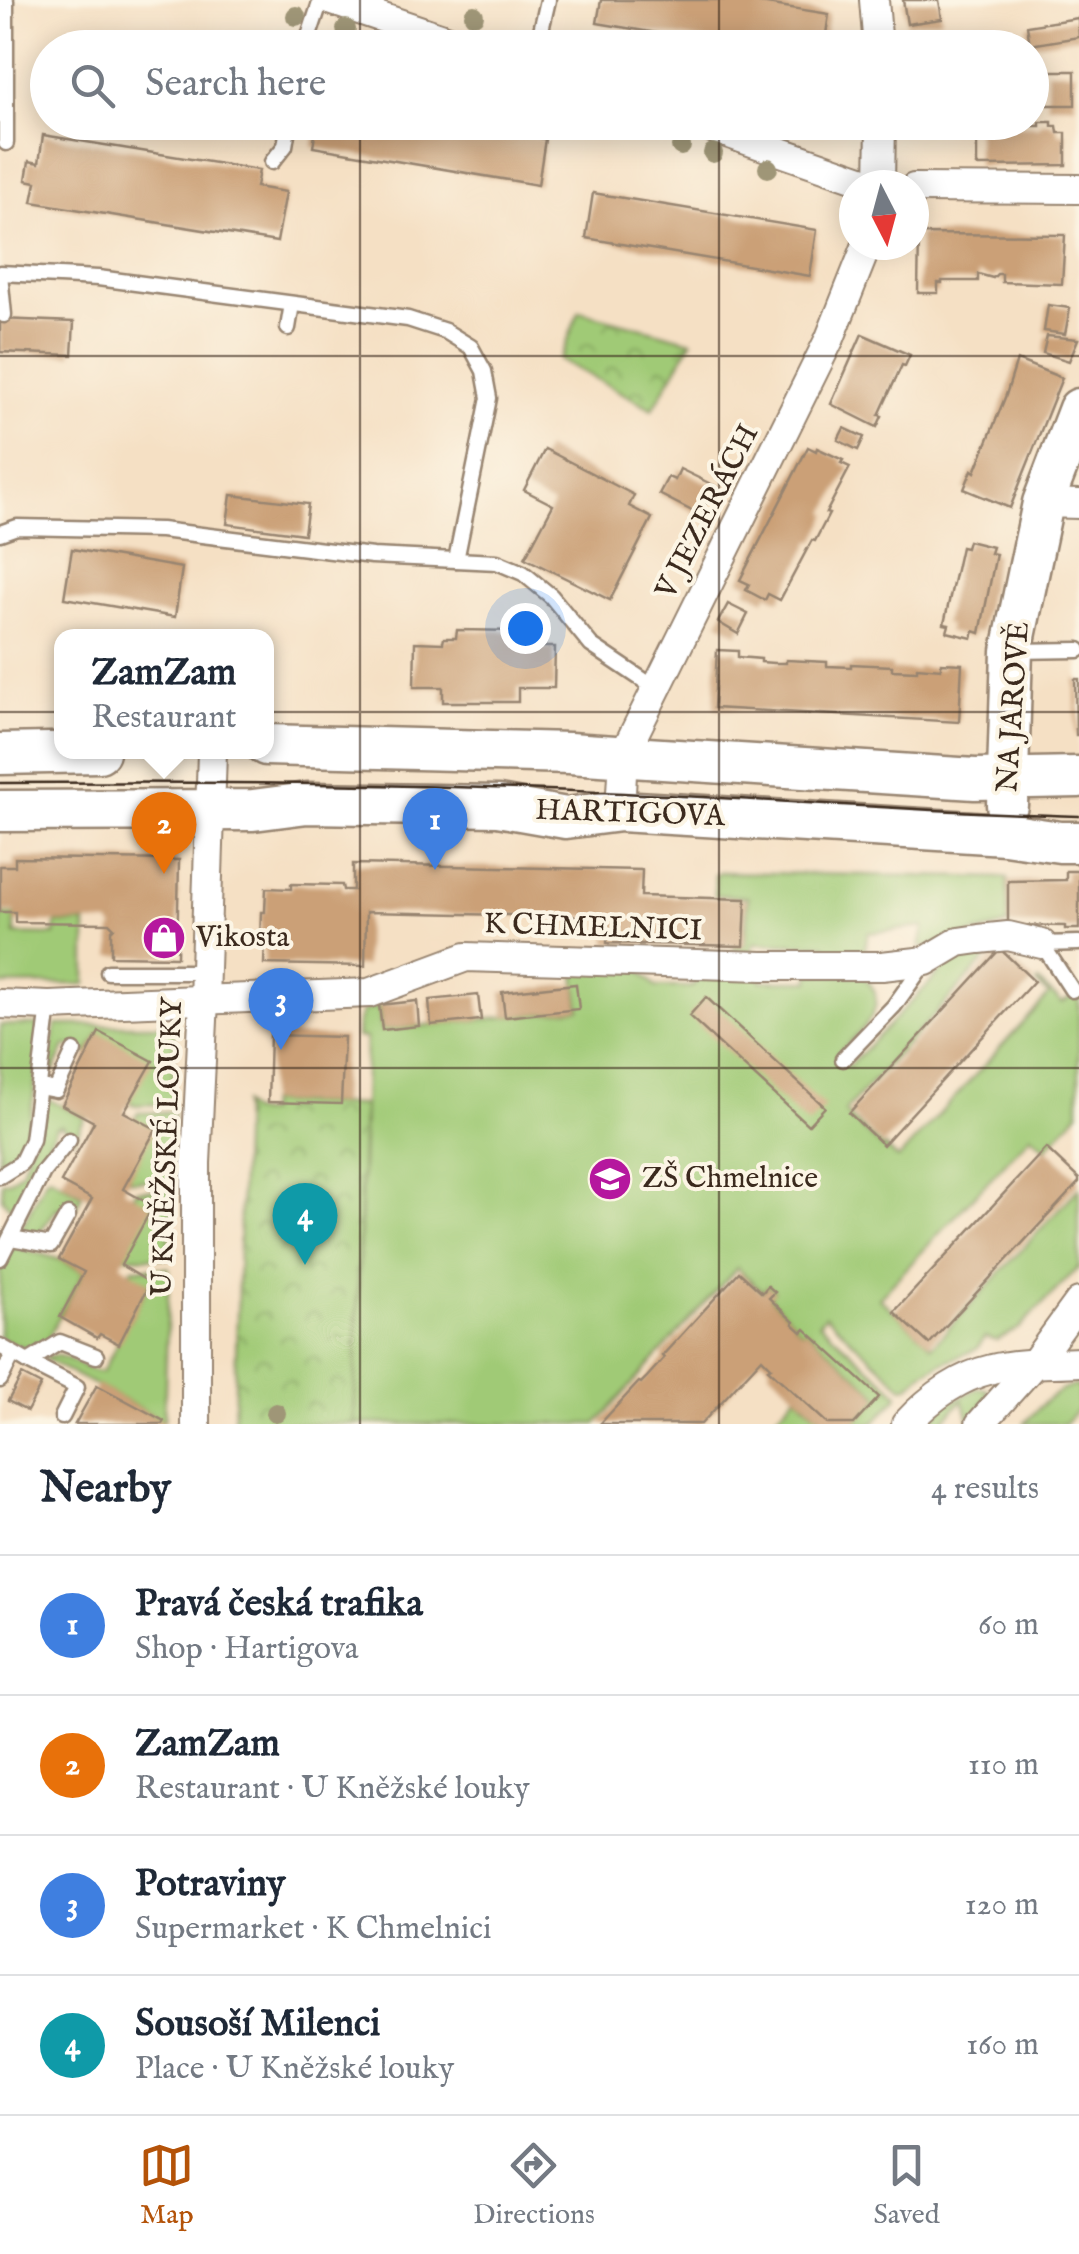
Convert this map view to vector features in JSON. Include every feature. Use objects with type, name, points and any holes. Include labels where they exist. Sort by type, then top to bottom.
[{"type":"main road","name":"NA JAROVĚ","points":[[1005,834],[1012,652],[1061,504],[1079,409]]},
{"type":"main road","name":"HARTIGOVA","points":[[274,745],[623,756],[975,779],[1079,777]]},
{"type":"main road","points":[[0,754],[54,753]]},
{"type":"main road","name":"HARTIGOVA","points":[[0,811],[253,810],[307,803],[498,806],[566,818],[620,811],[1079,842]]},
{"type":"street","points":[[330,0],[419,30]]},
{"type":"street","points":[[874,0],[876,30]]},
{"type":"street","points":[[747,140],[839,172]]},
{"type":"street","points":[[879,170],[880,140]]},
{"type":"street","points":[[929,188],[1079,189]]},
{"type":"street","name":"V JEZERÁCH","points":[[620,811],[623,756],[768,467],[822,354],[861,260]]},
{"type":"street","name":"U KNĚŽSKÉ LOUKY","points":[[196,1424],[196,1163],[212,759]]},
{"type":"street","name":"K CHMELNICI","points":[[0,1004],[49,1006],[205,986],[369,993],[466,957],[882,966],[926,962],[958,942],[979,938],[1008,936],[1042,944]]},
{"type":"street","points":[[980,1424],[1034,1365],[1079,1302]]},
{"type":"street","points":[[906,1424],[946,1388],[992,1368],[1079,1362]]},
{"type":"lane","points":[[6,0],[6,143]]},
{"type":"lane","points":[[311,30],[321,0]]},
{"type":"lane","points":[[541,30],[548,0]]},
{"type":"lane","points":[[272,162],[286,140]]},
{"type":"lane","points":[[4,315],[0,274],[98,278],[408,319],[445,331],[470,347],[484,371],[489,398],[456,560]]},
{"type":"lane","points":[[288,328],[292,304]]},
{"type":"lane","points":[[0,533],[16,527],[162,530],[372,556],[497,562],[523,573],[551,596],[591,645],[655,688]]},
{"type":"lane","points":[[1012,652],[1079,650]]},
{"type":"lane","name":"K CHMELNICI","points":[[1042,944],[1079,943]]},
{"type":"lane","points":[[1042,944],[1072,990]]},
{"type":"lane","name":"K CHMELNICI","points":[[843,1060],[894,1006],[926,962]]},
{"type":"lane","points":[[108,972],[205,986]]},
{"type":"lane","points":[[0,1176],[21,1163],[32,1140],[49,1006]]},
{"type":"lane","points":[[40,1087],[56,1090],[74,1051]]},
{"type":"lane","points":[[0,1258],[42,1172],[69,1140]]},
{"type":"lane","points":[[11,1238],[51,1245],[68,1215]]},
{"type":"lane","points":[[28,1362],[60,1342],[96,1356]]},
{"type":"lane","points":[[0,1380],[7,1350],[77,1386],[62,1417]]},
{"type":"green space","points":[[579,311],[692,341],[653,409],[560,360]]},
{"type":"green space","points":[[719,872],[1007,878],[1008,925],[920,948],[924,927],[868,933],[864,954],[826,953],[826,945],[753,943],[752,952],[734,951],[734,946],[746,945],[748,897],[715,895],[715,875]]},
{"type":"green space","points":[[0,915],[15,915],[15,934],[55,935],[56,923],[86,923],[86,984],[0,985]]},
{"type":"green space","name":"ZŠ Chmelnice","points":[[997,947],[846,1114],[898,1159],[1049,995],[1038,981],[1062,1003],[1079,993],[1079,1112],[1046,1148],[1031,1135],[879,1298],[932,1346],[1079,1188],[1079,1267],[1019,1328],[996,1341],[985,1337],[977,1349],[944,1362],[903,1387],[825,1315],[819,1323],[898,1393],[873,1424],[854,1424],[879,1396],[806,1330],[802,1332],[793,1324],[769,1298],[774,1291],[768,1286],[763,1291],[737,1268],[596,1424],[354,1424],[366,1038],[357,1037],[363,1011],[379,1006],[381,1030],[580,1009],[574,968],[640,970],[656,987],[692,987],[704,971],[760,972],[761,981],[810,981],[810,973],[863,976],[872,987],[875,1008],[863,1028],[837,1055],[849,1066],[953,959],[970,950]]},
{"type":"green space","points":[[0,1025],[42,1025],[26,1134],[14,1160],[0,1169]]},
{"type":"green space","points":[[56,1025],[169,1025],[174,1031],[173,1104],[129,1102],[99,1033],[88,1053],[66,1045],[50,1072]]},
{"type":"green space","points":[[46,1098],[85,1118],[74,1139],[61,1125],[56,1127],[17,1214],[2,1199],[2,1182],[22,1170]]},
{"type":"green space","points":[[268,1102],[363,1105],[354,1424],[234,1424],[243,1104],[250,1112],[267,1113]]},
{"type":"green space","points":[[173,1112],[171,1181],[127,1178],[138,1113]]},
{"type":"green space","points":[[50,1176],[82,1195],[72,1215],[57,1208],[39,1234],[20,1231],[46,1178]]},
{"type":"green space","points":[[137,1190],[171,1190],[169,1258],[125,1257]]},
{"type":"green space","points":[[12,1246],[58,1259],[84,1272],[47,1340],[48,1345],[23,1347],[0,1338],[0,1268]]},
{"type":"green space","points":[[133,1268],[169,1268],[164,1421],[43,1358],[59,1356],[102,1372],[149,1284],[130,1272]]},
{"type":"green space","points":[[1079,1385],[1079,1408],[1064,1424],[1024,1424],[1055,1394]]},
{"type":"green space","points":[[978,1388],[987,1389],[989,1396],[970,1423],[963,1400],[940,1424],[927,1424],[946,1405]]},
{"type":"green space","points":[[796,1395],[828,1424],[769,1424]]},
{"type":"building","points":[[601,0],[741,0],[829,14],[827,30],[639,30],[597,23]]},
{"type":"building","points":[[903,0],[939,0],[942,19],[907,24]]},
{"type":"building","points":[[1078,18],[1079,37],[1049,42],[1049,30],[1028,30],[1027,26]]},
{"type":"building","points":[[1049,71],[1075,71],[1075,105],[1049,105]]},
{"type":"building","points":[[1049,122],[1057,126],[1058,133],[1066,133],[1066,165],[977,166],[977,140],[1049,140]]},
{"type":"building","points":[[42,140],[74,140],[259,170],[256,187],[286,192],[277,242],[32,202],[36,182],[26,180],[29,161],[39,163]]},
{"type":"building","points":[[314,140],[545,140],[538,185],[313,147]]},
{"type":"building","points":[[593,193],[817,230],[810,276],[586,238]]},
{"type":"building","points":[[929,234],[1065,235],[1062,284],[1002,282],[1002,274],[993,278],[978,274],[978,281],[942,281],[938,283],[938,293],[918,293],[919,260],[929,260]]},
{"type":"building","points":[[1048,305],[1070,308],[1065,334],[1044,331]]},
{"type":"building","points":[[0,319],[74,322],[72,355],[0,352]]},
{"type":"building","points":[[862,334],[910,355],[879,415],[882,416],[877,427],[831,404]]},
{"type":"building","points":[[1047,336],[1078,339],[1069,361],[1043,353]]},
{"type":"building","points":[[1017,360],[1062,378],[1010,508],[964,489],[972,470],[975,472]]},
{"type":"building","points":[[844,428],[864,437],[858,450],[838,440]]},
{"type":"building","points":[[808,447],[843,460],[841,463],[850,467],[815,541],[812,540],[780,600],[768,594],[765,600],[746,590],[749,584],[740,580]]},
{"type":"building","points":[[545,449],[634,495],[629,506],[652,518],[610,600],[525,558],[553,505],[524,490]]},
{"type":"building","points":[[680,469],[715,486],[700,515],[659,494],[668,477],[675,480]]},
{"type":"building","points":[[231,495],[308,504],[304,534],[227,524]]},
{"type":"building","points":[[968,541],[992,547],[990,553],[996,554],[980,633],[974,631],[972,638],[947,632],[949,625],[944,624],[961,547],[966,548]]},
{"type":"building","points":[[72,549],[182,568],[175,617],[64,598]]},
{"type":"building","points":[[728,604],[748,614],[738,634],[718,622]]},
{"type":"building","points":[[457,630],[519,631],[518,647],[555,647],[554,688],[518,688],[518,702],[443,702],[443,687],[414,687],[415,642],[443,643],[444,638],[456,638]]},
{"type":"building","points":[[717,650],[738,651],[738,657],[761,662],[827,662],[827,666],[892,666],[892,670],[941,669],[941,663],[962,664],[959,722],[714,708]]},
{"type":"building","points":[[1075,679],[1079,679],[1079,735],[1076,735]]},
{"type":"building","points":[[15,858],[179,860],[177,957],[111,956],[114,928],[109,923],[15,922],[15,912],[0,912],[0,866],[15,866]]},
{"type":"building","points":[[353,864],[642,870],[641,896],[746,899],[744,946],[607,943],[608,917],[366,912],[365,966],[264,964],[265,939],[260,939],[266,888],[291,889],[291,884],[342,885],[343,890],[353,890]]},
{"type":"building","points":[[1066,871],[1079,871],[1079,929],[1008,925],[1008,881],[1066,880]]},
{"type":"building","points":[[1000,949],[1034,981],[883,1145],[849,1113]]},
{"type":"building","points":[[576,984],[579,1009],[505,1017],[502,992]]},
{"type":"building","points":[[478,995],[481,1020],[431,1025],[429,1000]]},
{"type":"building","points":[[706,997],[825,1107],[808,1125],[689,1016]]},
{"type":"building","points":[[417,1001],[419,1026],[382,1030],[379,1005]]},
{"type":"building","points":[[99,1032],[153,1061],[124,1112],[156,1129],[123,1189],[153,1206],[121,1265],[150,1283],[119,1344],[100,1334],[97,1338],[60,1317],[84,1272],[59,1259],[92,1199],[61,1182],[94,1122],[62,1105]]},
{"type":"building","points":[[270,1035],[344,1037],[341,1104],[268,1102]]},
{"type":"building","points":[[1046,1148],[1079,1182],[929,1344],[894,1312]]},
{"type":"building","points":[[739,1272],[762,1293],[768,1286],[775,1292],[769,1298],[793,1324],[802,1332],[805,1329],[879,1397],[854,1424],[828,1424],[768,1369],[771,1367],[762,1358],[701,1424],[600,1424],[646,1378]]},
{"type":"building","points":[[22,1375],[41,1385],[27,1411],[8,1401]]},
{"type":"building","points":[[97,1385],[164,1421],[75,1424]]},
{"type":"tram line","points":[[0,783],[468,787],[1079,816]]},
{"type":"place","name":"Pravá česká trafika","points":[[435,870]]},
{"type":"place","name":"ZamZam","points":[[164,874]]},
{"type":"place","name":"Vikosta","points":[[164,938]]},
{"type":"place","name":"Potraviny","points":[[281,1050]]},
{"type":"place","name":"ZŠ Chmelnice","points":[[610,1179]]},
{"type":"place","name":"Sousoší Milenci","points":[[305,1265]]}]
